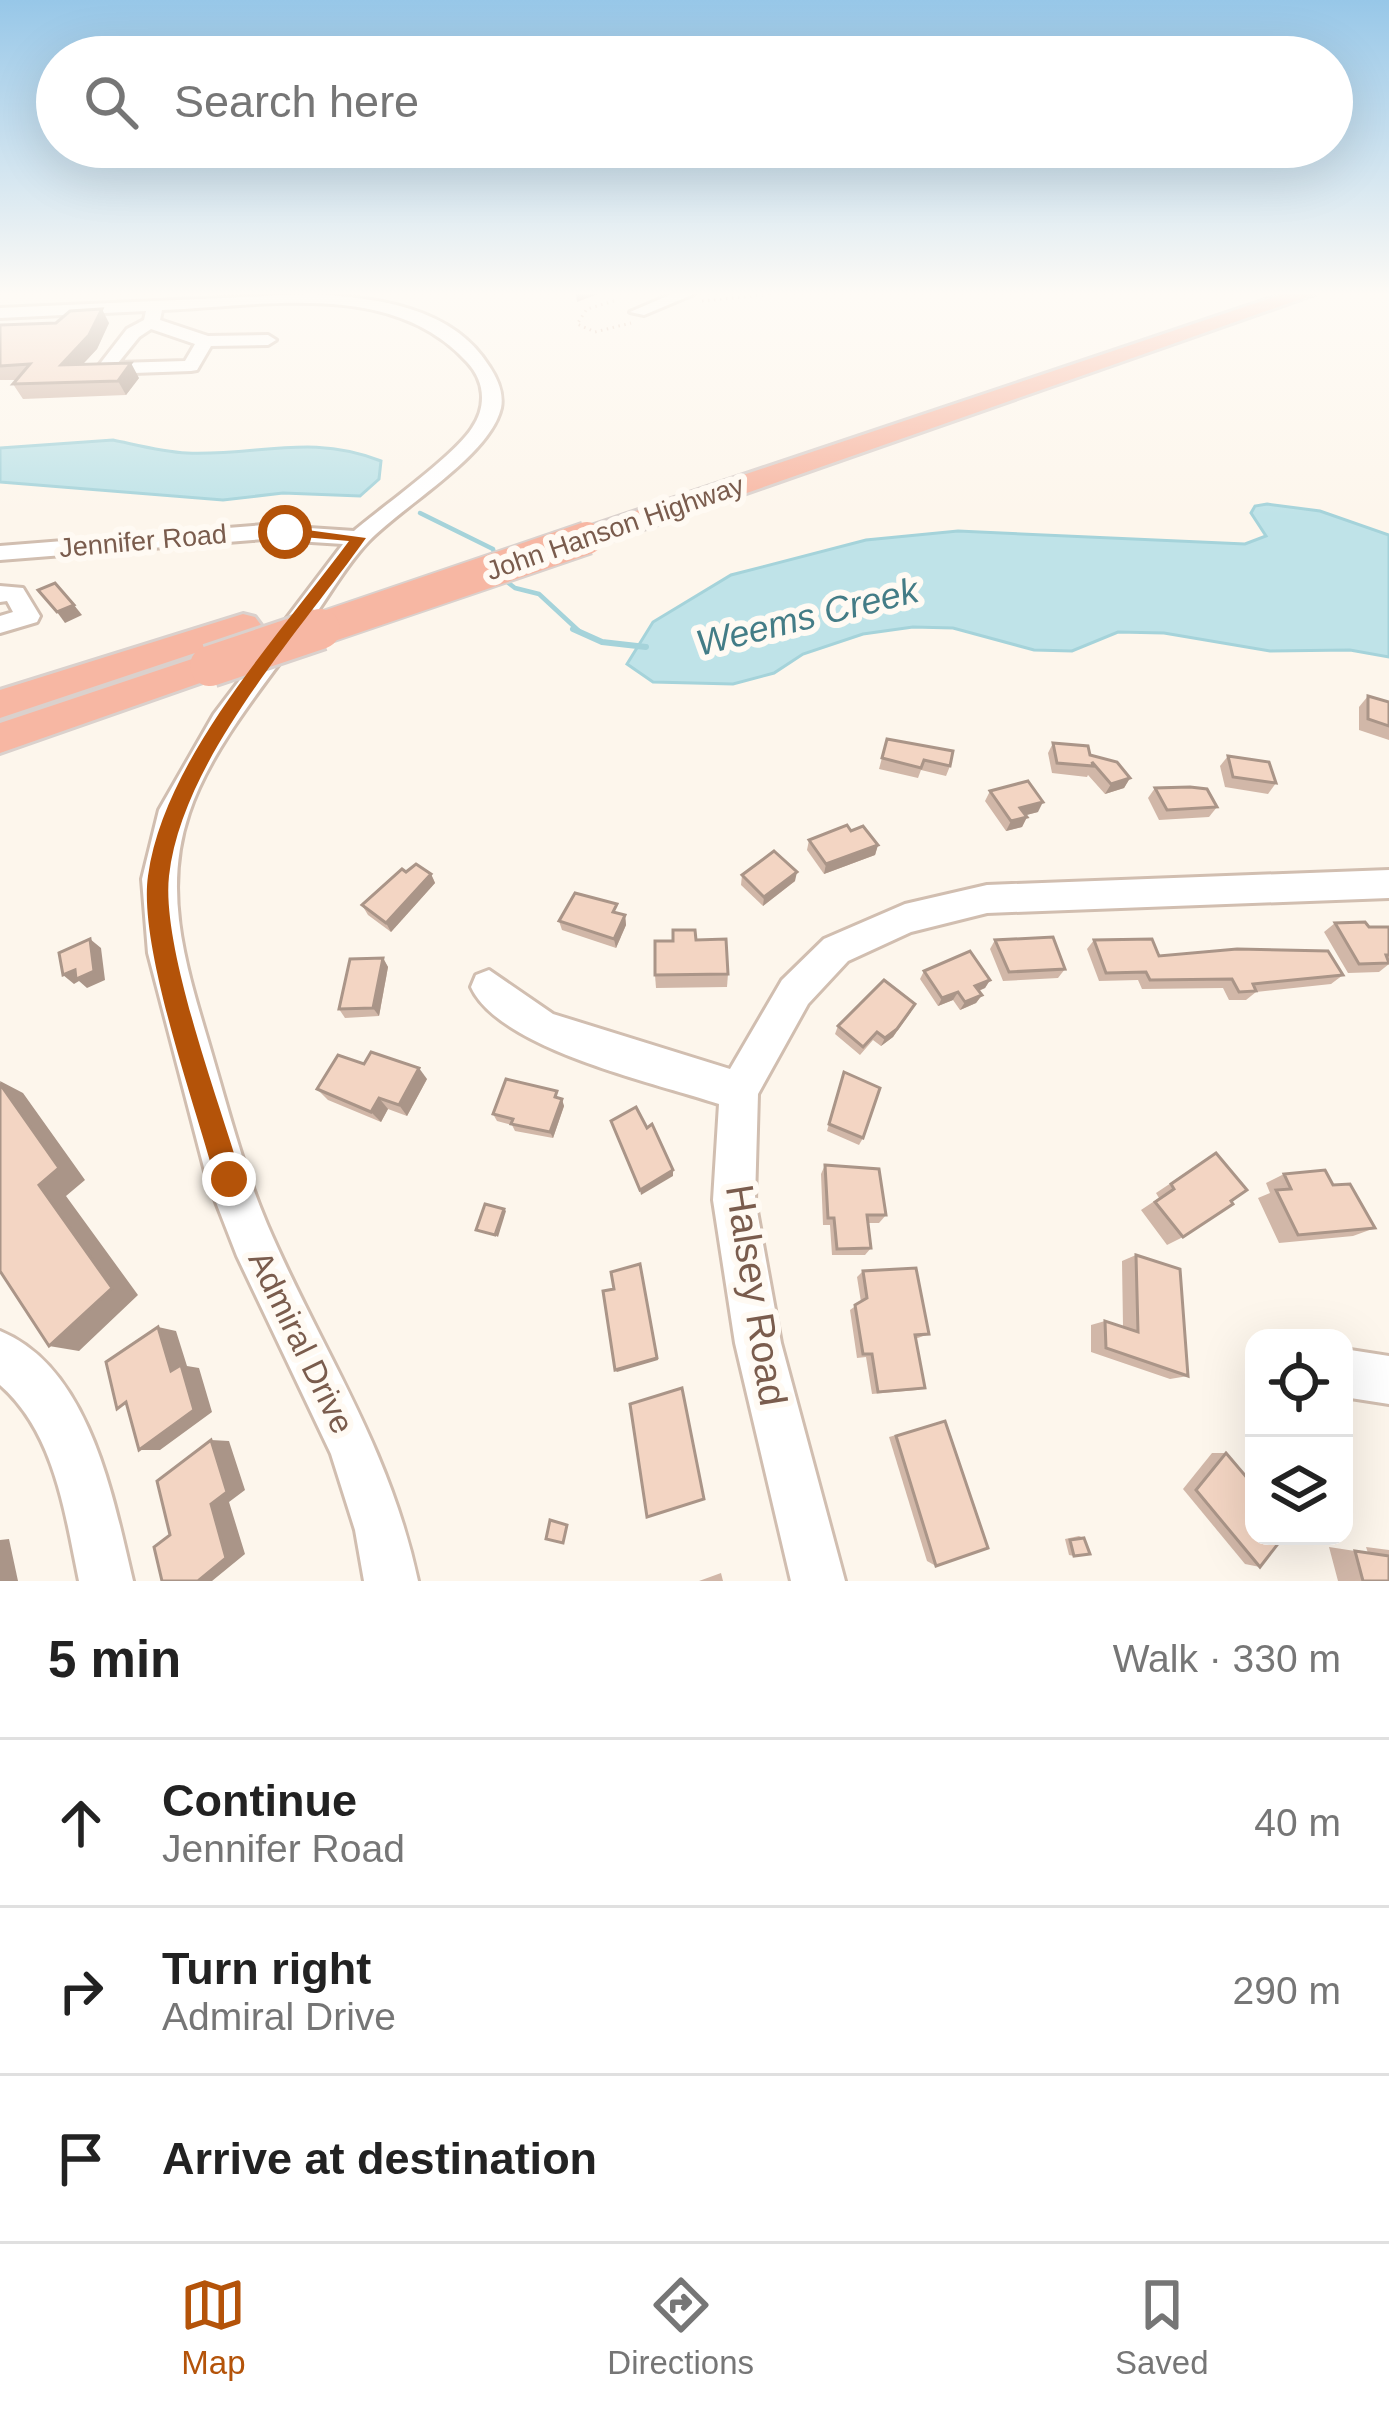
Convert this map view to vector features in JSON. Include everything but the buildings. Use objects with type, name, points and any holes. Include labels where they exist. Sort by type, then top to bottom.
[{"type":"highway","name":"John Hanson Highway","points":[[0,738],[1037,368]]},
{"type":"highway","name":"John Hanson Highway","points":[[0,704],[243,625],[586,525]]},
{"type":"street","points":[[107,368],[153,368]]},
{"type":"street","name":"Admiral Drive","points":[[391,1581],[381,1530],[353,1447],[252,1241],[229,1179],[165,953],[158,904],[168,832],[195,767],[243,693],[359,538],[472,443],[493,400],[488,377],[480,368]]},
{"type":"street","name":"Jennifer Road","points":[[0,553],[264,532],[359,538]]},
{"type":"street","points":[[0,594],[14,593],[28,616],[0,625]]},
{"type":"street","name":"Halsey Road","points":[[818,1581],[758,1343],[734,1200],[739,1091],[795,992],[836,950],[905,919],[987,899],[1389,884]]},
{"type":"street","points":[[489,987],[542,1029],[739,1091]]},
{"type":"street","points":[[0,1354],[18,1366],[55,1415],[86,1492],[106,1581]]},
{"type":"street","points":[[1353,1374],[1389,1380]]},
{"type":"water","points":[[113,440],[187,453],[331,448],[381,461],[379,479],[360,496],[283,493],[223,500],[0,482],[0,448]]},
{"type":"water","name":"Weems Creek","points":[[1255,506],[1320,511],[1389,535],[1389,657],[1350,650],[1270,651],[1164,633],[1118,632],[1072,651],[1034,650],[953,628],[913,627],[863,634],[803,654],[774,673],[733,684],[653,682],[627,664],[653,622],[731,575],[866,540],[958,531],[1245,544],[1266,536],[1251,513]]},
{"type":"waterway","name":"Weems Creek","points":[[420,513],[493,549],[496,560]]},
{"type":"waterway","name":"Weems Creek","points":[[502,578],[515,588],[539,594],[580,632]]},
{"type":"waterway","name":"Weems Creek","points":[[573,629],[602,642],[646,647]]},
{"type":"route","points":[[229,1179],[165,953],[158,879],[175,810],[207,746],[359,538],[285,532]]}]
